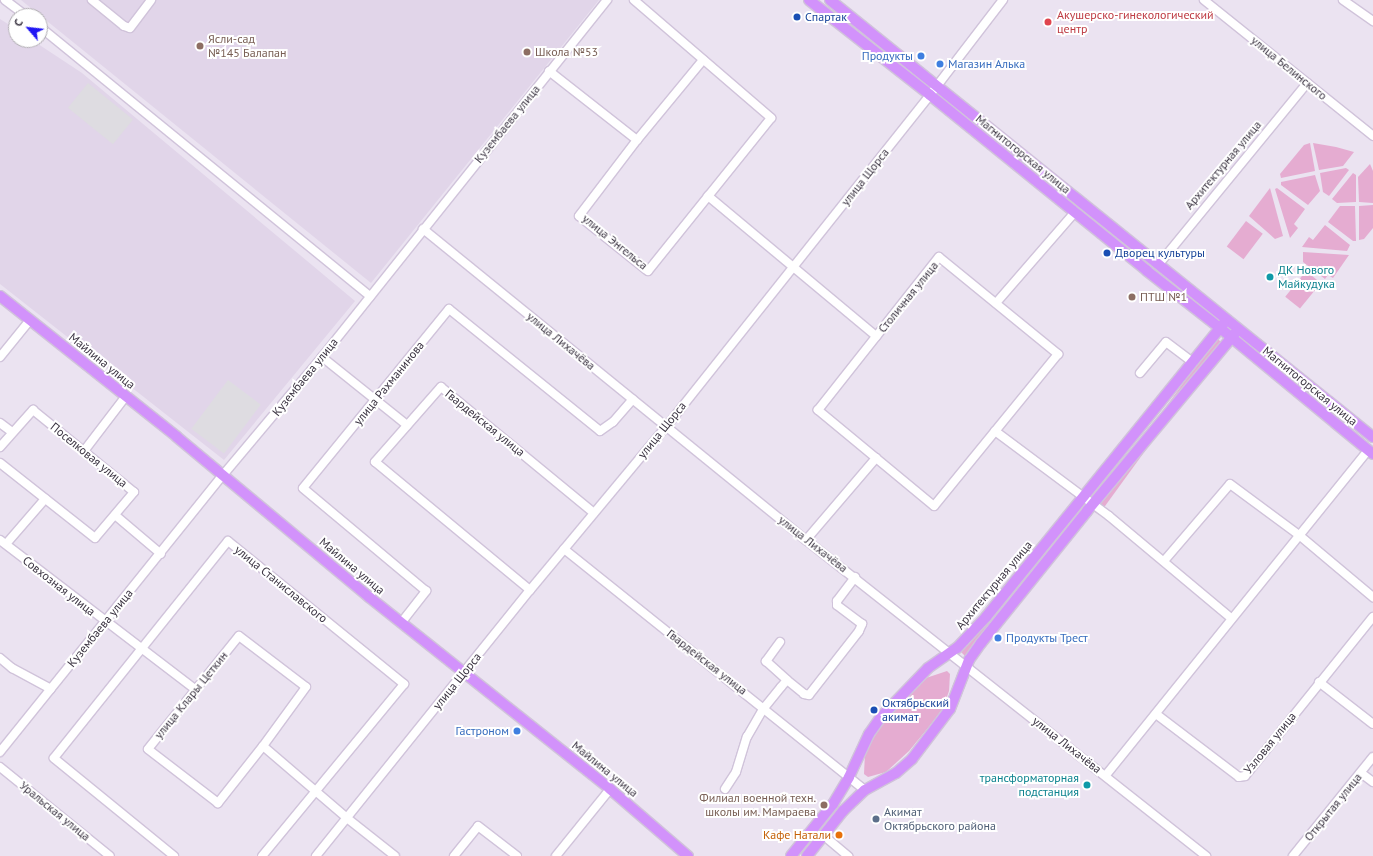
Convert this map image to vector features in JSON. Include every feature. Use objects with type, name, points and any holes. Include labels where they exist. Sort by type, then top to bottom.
[{"type":"main road","name":"Магнитогорская улица","points":[[809,0],[930,95],[1146,271],[1220,328],[1370,452]]},
{"type":"main road","name":"Магнитогорская улица","points":[[830,0],[1373,437]]},
{"type":"main road","name":"Майлина улица","points":[[0,296],[224,475],[401,623],[610,789],[688,856]]},
{"type":"main road","points":[[1220,328],[1228,319]]},
{"type":"main road","name":"Архитектурная улица","points":[[791,856],[833,804],[849,777],[869,734],[881,717],[918,678],[949,652],[957,648],[986,617],[1220,328]]},
{"type":"main road","points":[[1231,337],[1239,329]]},
{"type":"main road","name":"Архитектурная улица","points":[[808,856],[843,811],[865,790],[896,773],[912,759],[950,709],[966,667],[995,624],[1231,337]]},
{"type":"street","points":[[6,0],[16,8]]},
{"type":"street","points":[[92,0],[124,26],[130,28],[151,0]]},
{"type":"street","name":"Кузембаева улица","points":[[0,752],[224,475],[322,357],[607,0]]},
{"type":"street","name":"улица Энгельса","points":[[634,0],[771,118],[648,271],[579,216],[637,140],[703,60]]},
{"type":"street","name":"улица Щорса","points":[[316,856],[530,590],[666,427],[930,95],[1003,0]]},
{"type":"street","name":"улица Белинского","points":[[1204,0],[1373,136]]},
{"type":"street","points":[[1343,0],[1373,21]]},
{"type":"street","points":[[48,34],[370,296]]},
{"type":"street","points":[[549,71],[637,140]]},
{"type":"street","name":"Архитектурная улица","points":[[1159,264],[1307,83]]},
{"type":"street","points":[[708,196],[794,266]]},
{"type":"street","points":[[996,302],[1075,212]]},
{"type":"street","name":"улица Лихачёва","points":[[423,229],[806,540],[855,577],[966,667],[1106,775],[1206,856]]},
{"type":"street","name":"Столичная улица","points":[[940,258],[996,302],[1058,354],[934,506],[818,410],[876,336],[940,258]]},
{"type":"street","name":"Столичная улица","points":[[794,266],[876,336]]},
{"type":"street","name":"улица Рахманинова","points":[[401,623],[426,592],[302,488],[449,308],[600,431],[613,422],[633,399]]},
{"type":"street","points":[[0,357],[30,320]]},
{"type":"street","points":[[1140,373],[1166,342],[1193,362]]},
{"type":"street","points":[[322,357],[407,425]]},
{"type":"street","name":"Гвардейская улица","points":[[530,590],[375,462],[441,387],[594,513]]},
{"type":"street","points":[[84,451],[126,396]]},
{"type":"street","name":"Поселковая улица","points":[[0,447],[33,410],[134,492],[95,538],[0,463]]},
{"type":"street","points":[[0,423],[12,432]]},
{"type":"street","points":[[995,431],[1084,496],[1231,618]]},
{"type":"street","points":[[1106,775],[1231,618],[1370,452]]},
{"type":"street","points":[[806,540],[876,458]]},
{"type":"street","points":[[1164,561],[1230,484],[1299,535],[1373,597]]},
{"type":"street","points":[[3,542],[45,499]]},
{"type":"street","points":[[115,515],[161,554]]},
{"type":"street","name":"улица Станиславского","points":[[174,856],[54,758],[228,541],[404,684],[262,856]]},
{"type":"street","name":"Совхозная улица","points":[[3,542],[105,622],[195,689]]},
{"type":"street","name":"Гвардейская улица","points":[[564,549],[865,790]]},
{"type":"street","points":[[780,642],[766,662],[804,694],[809,695],[859,631],[862,624],[837,605],[837,601],[855,577]]},
{"type":"street","name":"Узловая улица","points":[[1156,714],[1239,777],[1245,776],[1319,682],[1373,617]]},
{"type":"street","name":"улица Клары Цеткин","points":[[239,636],[306,687],[263,746],[218,803],[148,748],[195,689],[239,636]]},
{"type":"street","points":[[0,658],[12,668],[51,689]]},
{"type":"street","points":[[725,789],[736,772],[747,737],[764,708],[787,680]]},
{"type":"street","points":[[1319,682],[1373,724]]},
{"type":"street","points":[[263,746],[347,818],[395,856]]},
{"type":"street","name":"Открытая улица","points":[[1293,856],[1373,757]]},
{"type":"street","name":"Уральская улица","points":[[0,767],[110,856]]},
{"type":"street","points":[[1361,773],[1373,782]]},
{"type":"street","points":[[556,856],[610,789]]},
{"type":"street","points":[[454,856],[478,826],[517,856]]},
{"type":"street","points":[[823,835],[848,856]]},
{"type":"shaded area","points":[[21,0],[599,0],[371,283],[48,22],[48,8],[31,8]]},
{"type":"shaded area","points":[[0,19],[8,24],[8,48],[44,48],[82,73],[355,301],[224,460],[0,284]]},
{"type":"shaded area","points":[[88,83],[133,120],[113,144],[68,108]]},
{"type":"shaded area","points":[[1310,143],[1315,171],[1281,178],[1280,174],[1304,145]]},
{"type":"shaded area","points":[[1313,143],[1354,152],[1343,166],[1319,170]]},
{"type":"shaded area","points":[[1370,164],[1373,171],[1373,203],[1359,202],[1358,177]]},
{"type":"shaded area","points":[[1346,168],[1349,170],[1329,196],[1323,192],[1320,173]]},
{"type":"shaded area","points":[[1353,173],[1356,175],[1356,202],[1337,203],[1332,199]]},
{"type":"shaded area","points":[[1315,175],[1320,191],[1308,205],[1281,185],[1281,182]]},
{"type":"shaded area","points":[[1270,188],[1283,236],[1275,239],[1249,216]]},
{"type":"shaded area","points":[[1277,188],[1305,209],[1294,224],[1298,228],[1290,238],[1275,189]]},
{"type":"shaded area","points":[[1373,205],[1373,228],[1364,239],[1359,240],[1359,206]]},
{"type":"shaded area","points":[[1340,206],[1355,206],[1356,241],[1353,241],[1328,222]]},
{"type":"shaded area","points":[[1246,221],[1263,234],[1244,259],[1227,247]]},
{"type":"shaded area","points":[[1325,225],[1350,245],[1347,251],[1302,247],[1309,237],[1313,240]]},
{"type":"shaded area","points":[[1303,252],[1349,255],[1333,278],[1328,275],[1325,279],[1303,262]]},
{"type":"shaded area","points":[[1306,271],[1321,283],[1300,309],[1285,297]]},
{"type":"shaded area","points":[[1216,338],[1223,343],[1099,515],[1091,510]]},
{"type":"shaded area","points":[[228,380],[261,405],[224,453],[191,429]]},
{"type":"shaded area","points":[[1079,508],[1084,512],[967,658],[961,652]]},
{"type":"shaded area","points":[[947,671],[950,674],[949,691],[943,708],[932,723],[909,751],[886,772],[868,777],[864,774],[865,753],[876,731],[895,707],[923,679]]},
{"type":"place","name":"Спартак","points":[[797,17]]},
{"type":"place","name":"Акушерско-гинекологический центр","points":[[1048,22]]},
{"type":"place","name":"Ясли-сад №145 Балапан","points":[[200,46]]},
{"type":"place","name":"Школа №53","points":[[527,52]]},
{"type":"place","name":"Продукты","points":[[921,56]]},
{"type":"place","name":"Магазин Алька","points":[[940,64]]},
{"type":"place","name":"Дворец культуры","points":[[1107,253]]},
{"type":"place","name":"ДК Нового Майкудука","points":[[1270,277]]},
{"type":"place","name":"ПТШ №1","points":[[1132,297]]},
{"type":"place","name":"Продукты Трест","points":[[998,638]]},
{"type":"place","name":"Октябрьский акимат","points":[[874,710]]},
{"type":"place","name":"Гастроном","points":[[517,731]]},
{"type":"place","name":"трансформаторная подстанция","points":[[1087,785]]},
{"type":"place","name":"Филиал военной техн. школы им. Мамраева","points":[[824,805]]},
{"type":"place","name":"Акимат Октябрьского района","points":[[876,819]]},
{"type":"place","name":"Кафе Натали","points":[[839,835]]}]
